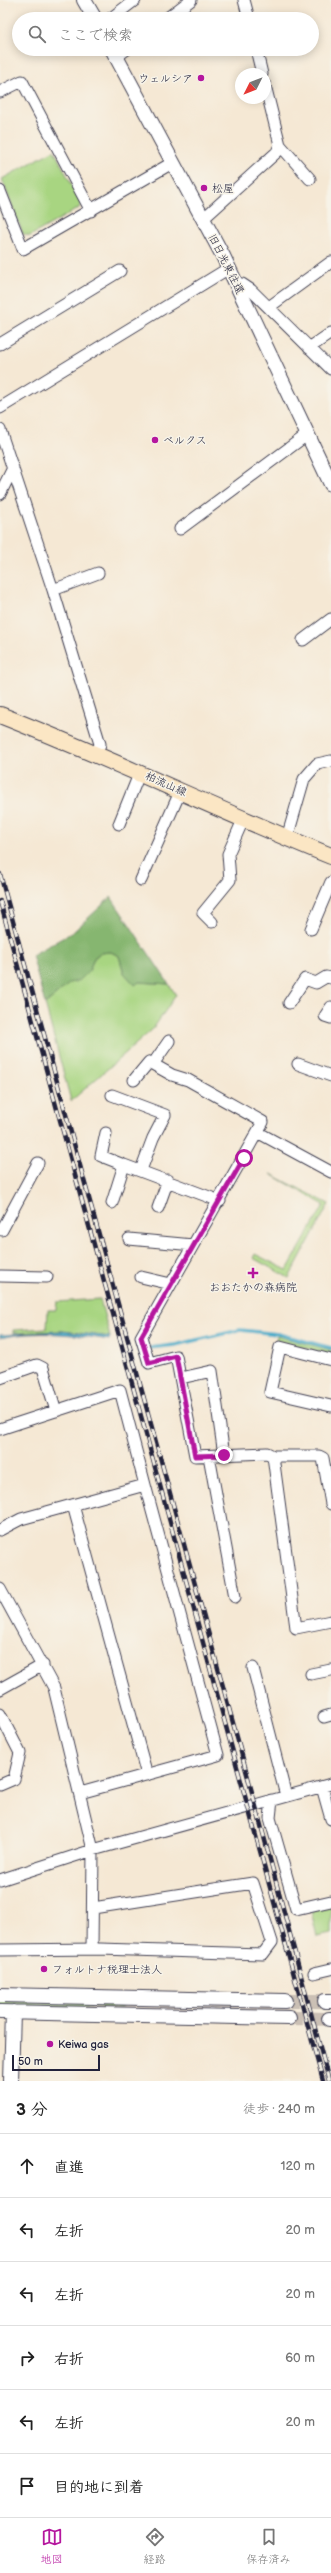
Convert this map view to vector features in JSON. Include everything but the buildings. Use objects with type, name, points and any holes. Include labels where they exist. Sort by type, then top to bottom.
[{"type":"main road","name":"柏流山線","points":[[0,715],[140,772],[243,820],[331,856]]},
{"type":"street","points":[[84,0],[91,12]]},
{"type":"street","points":[[119,12],[135,0]]},
{"type":"street","points":[[175,12],[191,0]]},
{"type":"street","points":[[244,0],[247,12]]},
{"type":"street","name":"旧日光東往還","points":[[120,56],[172,163],[229,268],[331,484]]},
{"type":"street","points":[[258,56],[261,68]]},
{"type":"street","points":[[0,92],[22,81],[91,211]]},
{"type":"street","points":[[270,104],[280,145],[310,179]]},
{"type":"street","points":[[203,219],[277,152],[280,145]]},
{"type":"street","points":[[0,191],[24,250],[172,163]]},
{"type":"street","points":[[269,307],[331,262]]},
{"type":"street","points":[[0,408],[229,268]]},
{"type":"street","points":[[0,344],[120,271]]},
{"type":"street","points":[[237,286],[242,284],[251,290],[331,369]]},
{"type":"street","points":[[309,348],[331,333]]},
{"type":"street","points":[[0,430],[53,590],[100,744],[97,754]]},
{"type":"street","points":[[180,529],[308,434]]},
{"type":"street","points":[[0,494],[13,468]]},
{"type":"street","points":[[53,590],[98,573]]},
{"type":"street","points":[[303,640],[331,619]]},
{"type":"street","points":[[287,838],[304,779],[317,764],[331,761]]},
{"type":"street","points":[[119,824],[140,772]]},
{"type":"street","points":[[141,880],[181,790]]},
{"type":"street","points":[[212,922],[203,913],[230,880],[228,854],[243,820]]},
{"type":"street","points":[[311,930],[331,882]]},
{"type":"street","points":[[289,1003],[306,979],[316,983],[326,977],[331,978]]},
{"type":"street","points":[[331,1007],[325,1016],[331,1018]]},
{"type":"street","points":[[153,1064],[169,1041]]},
{"type":"street","points":[[134,1080],[149,1062],[172,1075],[188,1080],[263,1122],[220,1201],[193,1244],[141,1337],[149,1363],[176,1356],[195,1456],[267,1452],[273,1456],[323,1458],[331,1502]]},
{"type":"street","points":[[298,1064],[331,1076]]},
{"type":"street","points":[[112,1095],[165,1115],[153,1138],[141,1170]]},
{"type":"street","points":[[258,1133],[331,1172]]},
{"type":"street","points":[[106,1134],[101,1156],[168,1180],[220,1201]]},
{"type":"street","points":[[0,1228],[2,1230],[38,1163]]},
{"type":"street","points":[[112,1204],[124,1165]]},
{"type":"street","points":[[158,1208],[168,1180]]},
{"type":"street","points":[[129,1239],[193,1244]]},
{"type":"street","points":[[0,1276],[47,1277]]},
{"type":"street","points":[[141,1277],[171,1284]]},
{"type":"street","points":[[331,1360],[280,1347],[270,1392],[331,1406]]},
{"type":"street","points":[[0,1378],[37,1366],[43,1368],[56,1411]]},
{"type":"street","points":[[181,1378],[212,1371],[224,1455]]},
{"type":"street","points":[[0,1429],[120,1390],[218,1754],[80,1793]]},
{"type":"street","points":[[209,1456],[235,1597]]},
{"type":"street","points":[[273,1456],[296,1628],[331,1621]]},
{"type":"street","points":[[0,1530],[21,1519],[145,1485]]},
{"type":"street","points":[[73,1505],[147,1774]]},
{"type":"street","points":[[0,1589],[43,1665],[54,1688],[93,1850],[92,1949]]},
{"type":"street","points":[[0,1689],[43,1665]]},
{"type":"street","points":[[253,1668],[286,1796]]},
{"type":"street","points":[[311,1674],[331,1670]]},
{"type":"street","points":[[0,1714],[20,1753],[14,1779],[0,1785]]},
{"type":"street","points":[[0,1880],[93,1850],[326,1785],[331,1819]]},
{"type":"street","points":[[272,1800],[270,1818],[296,1909],[331,1901]]},
{"type":"street","points":[[0,1950],[92,1949],[263,1954],[272,1942],[253,1883],[93,1908]]},
{"type":"street","points":[[314,1973],[331,1969]]},
{"type":"street","points":[[0,1995],[285,2001]]},
{"type":"street","points":[[11,2081],[7,2012],[289,2018]]},
{"type":"green space","points":[[54,150],[81,203],[79,208],[30,236],[23,234],[2,179]]},
{"type":"green space","points":[[111,897],[169,984],[139,982],[135,985],[124,973],[119,956],[111,952],[100,953],[94,958],[89,971],[79,981],[70,983],[45,1004],[32,955],[73,932]]},
{"type":"green space","points":[[111,952],[119,956],[124,973],[139,982],[169,984],[176,995],[153,1029],[71,1101],[45,1004],[70,983],[89,971],[94,958],[100,953]]},
{"type":"green space","points":[[271,1174],[329,1204],[289,1278],[253,1258],[255,1254],[287,1270],[324,1205]]},
{"type":"green space","points":[[100,1299],[110,1337],[62,1331],[13,1333],[13,1330],[47,1328],[48,1310],[56,1310],[57,1302]]},
{"type":"green space","points":[[277,1336],[331,1350],[331,1355],[276,1340]]},
{"type":"green space","points":[[331,1907],[331,1934],[317,1937],[311,1911]]},
{"type":"green space","points":[[0,2000],[122,2002],[122,2008],[0,2006]]},
{"type":"water","points":[[62,1331],[110,1337],[109,1340],[82,1336],[27,1334],[0,1338],[0,1335]]},
{"type":"waterway","points":[[149,1348],[175,1345],[240,1330],[278,1334],[331,1348]]},
{"type":"tunnel","points":[[285,2001],[325,2001]]},
{"type":"tunnel","points":[[289,2018],[329,2019]]},
{"type":"railway","points":[[0,874],[255,1803],[329,2081]]},
{"type":"railway","points":[[0,901],[323,2081]]},
{"type":"place","name":"ウェルシア","points":[[201,78]]},
{"type":"place","name":"松屋","points":[[204,188]]},
{"type":"place","name":"ベルクス","points":[[155,440]]},
{"type":"place","name":"おおたかの森病院","points":[[253,1273]]},
{"type":"place","name":"フォルトナ税理士法人","points":[[44,1969]]},
{"type":"place","name":"Keiwa gas","points":[[50,2044]]},
{"type":"route","points":[[224,1455],[195,1456],[176,1356],[149,1363],[141,1337],[193,1244],[220,1201],[244,1158]]}]
